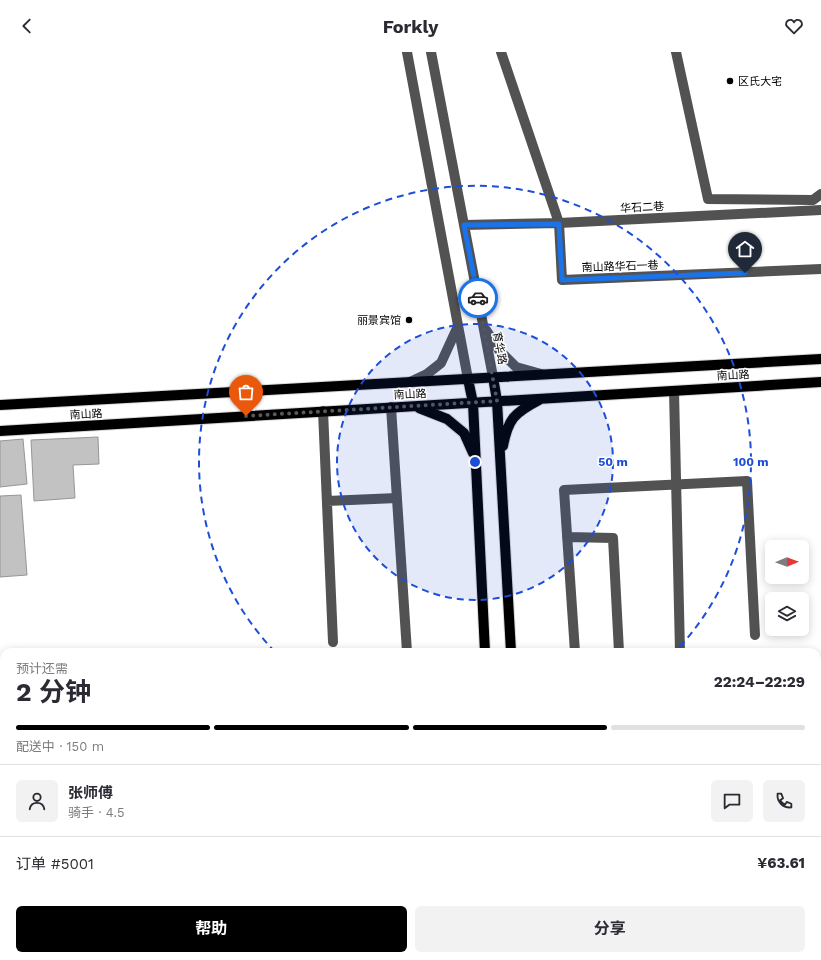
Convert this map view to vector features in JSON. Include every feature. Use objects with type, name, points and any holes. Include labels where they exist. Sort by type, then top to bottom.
[{"type":"main road","name":"南山路","points":[[0,405],[821,359]]},
{"type":"main road","name":"育华路","points":[[493,377],[497,401],[511,648]]},
{"type":"main road","points":[[468,379],[473,403],[485,648]]},
{"type":"main road","name":"南山路","points":[[0,431],[821,382]]},
{"type":"main road","points":[[500,458],[510,421],[522,409],[543,398]]},
{"type":"main road","points":[[415,406],[447,419],[464,433],[475,459]]},
{"type":"street","points":[[407,52],[468,379]]},
{"type":"street","name":"育华路","points":[[431,52],[493,377]]},
{"type":"street","name":"南山路华石一巷","points":[[501,52],[559,224],[562,280],[821,269]]},
{"type":"street","points":[[676,52],[708,199],[813,200],[821,194]]},
{"type":"street","name":"华石二巷","points":[[464,225],[559,224],[821,210]]},
{"type":"street","points":[[483,325],[499,350],[516,366],[543,375]]},
{"type":"street","points":[[410,382],[427,374],[441,363],[458,326]]},
{"type":"street","points":[[674,391],[680,648]]},
{"type":"street","points":[[391,408],[407,648]]},
{"type":"street","points":[[323,412],[333,642]]},
{"type":"street","points":[[575,648],[564,490],[746,481],[755,634]]},
{"type":"street","points":[[327,501],[397,498]]},
{"type":"street","points":[[567,537],[614,538],[619,648]]},
{"type":"street","points":[[351,960],[363,960]]},
{"type":"building","points":[[98,437],[99,464],[73,465],[75,498],[34,501],[31,440]]},
{"type":"building","points":[[23,439],[27,484],[0,487],[0,441]]},
{"type":"building","points":[[21,495],[27,575],[0,577],[0,496]]},
{"type":"way so far","points":[[246,416],[497,401],[478,298]]},
{"type":"place","name":"区氏大宅","points":[[730,81]]},
{"type":"place","name":"丽景宾馆","points":[[409,320]]},
{"type":"route","points":[[478,298],[464,225],[559,224],[562,280],[745,273]]}]
